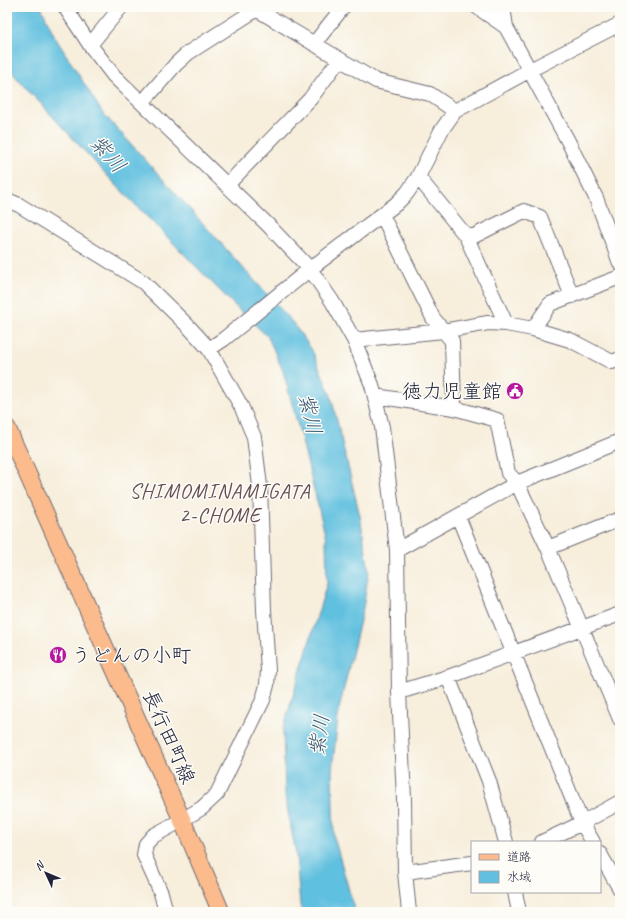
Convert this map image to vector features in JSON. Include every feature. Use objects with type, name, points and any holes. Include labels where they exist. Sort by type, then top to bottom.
[{"type":"main road","name":"長行田町線","points":[[7,428],[182,820],[221,912]]},
{"type":"street","points":[[65,7],[90,45],[114,76],[268,225],[310,269],[332,301],[354,340],[372,385],[382,427],[397,550],[399,692],[404,799],[405,872],[409,912]]},
{"type":"street","points":[[90,45],[121,7]]},
{"type":"street","points":[[314,44],[343,7]]},
{"type":"street","points":[[477,7],[506,27]]},
{"type":"street","points":[[502,7],[506,27],[572,148],[596,198],[615,232],[620,263]]},
{"type":"street","points":[[142,103],[176,64],[188,53],[255,8],[275,13],[314,44],[376,81],[430,94],[455,111]]},
{"type":"street","points":[[209,349],[224,339],[310,269],[382,215],[401,198],[418,177],[441,131],[455,111],[530,70],[620,24]]},
{"type":"street","points":[[227,185],[310,99],[339,60]]},
{"type":"street","points":[[418,177],[466,236],[506,324]]},
{"type":"street","points":[[7,200],[19,205],[143,282],[209,349],[241,406],[254,437],[260,486],[264,610],[268,670],[267,685],[262,700],[217,794],[202,808],[153,836],[146,844],[144,855],[161,893],[166,912]]},
{"type":"street","points":[[466,236],[474,236],[524,211],[540,217],[572,296]]},
{"type":"street","points":[[382,215],[434,318],[452,341],[454,408]]},
{"type":"street","points":[[533,329],[550,304],[620,277]]},
{"type":"street","points":[[354,340],[443,331],[488,323],[506,324],[533,329],[570,340],[612,362],[620,359]]},
{"type":"street","points":[[374,396],[454,408],[497,420],[508,472],[517,483],[548,548],[620,719]]},
{"type":"street","points":[[397,550],[517,483],[620,441]]},
{"type":"street","points":[[458,516],[582,823],[592,841]]},
{"type":"street","points":[[548,548],[620,520]]},
{"type":"street","points":[[399,692],[448,677],[620,614]]},
{"type":"street","points":[[448,677],[489,781],[506,841]]},
{"type":"street","points":[[544,841],[582,823],[620,802]]},
{"type":"street","points":[[601,856],[620,889]]},
{"type":"street","points":[[405,872],[471,863]]},
{"type":"street","points":[[515,893],[519,912]]},
{"type":"water","name":"紫川","points":[[7,7],[41,7],[55,37],[102,112],[293,323],[312,350],[331,396],[360,516],[369,571],[363,608],[339,709],[332,771],[334,837],[355,912],[301,912],[296,854],[285,797],[283,729],[327,583],[326,538],[283,371],[268,337],[231,302],[116,185],[15,76],[7,63]]},
{"type":"place","name":"徳力児童館","points":[[515,391]]},
{"type":"place","name":"うどんの小町","points":[[58,655]]},
{"type":"district","name":"SHIMOMINAMIGATA 2-CHOME","points":[[220,503]]}]
